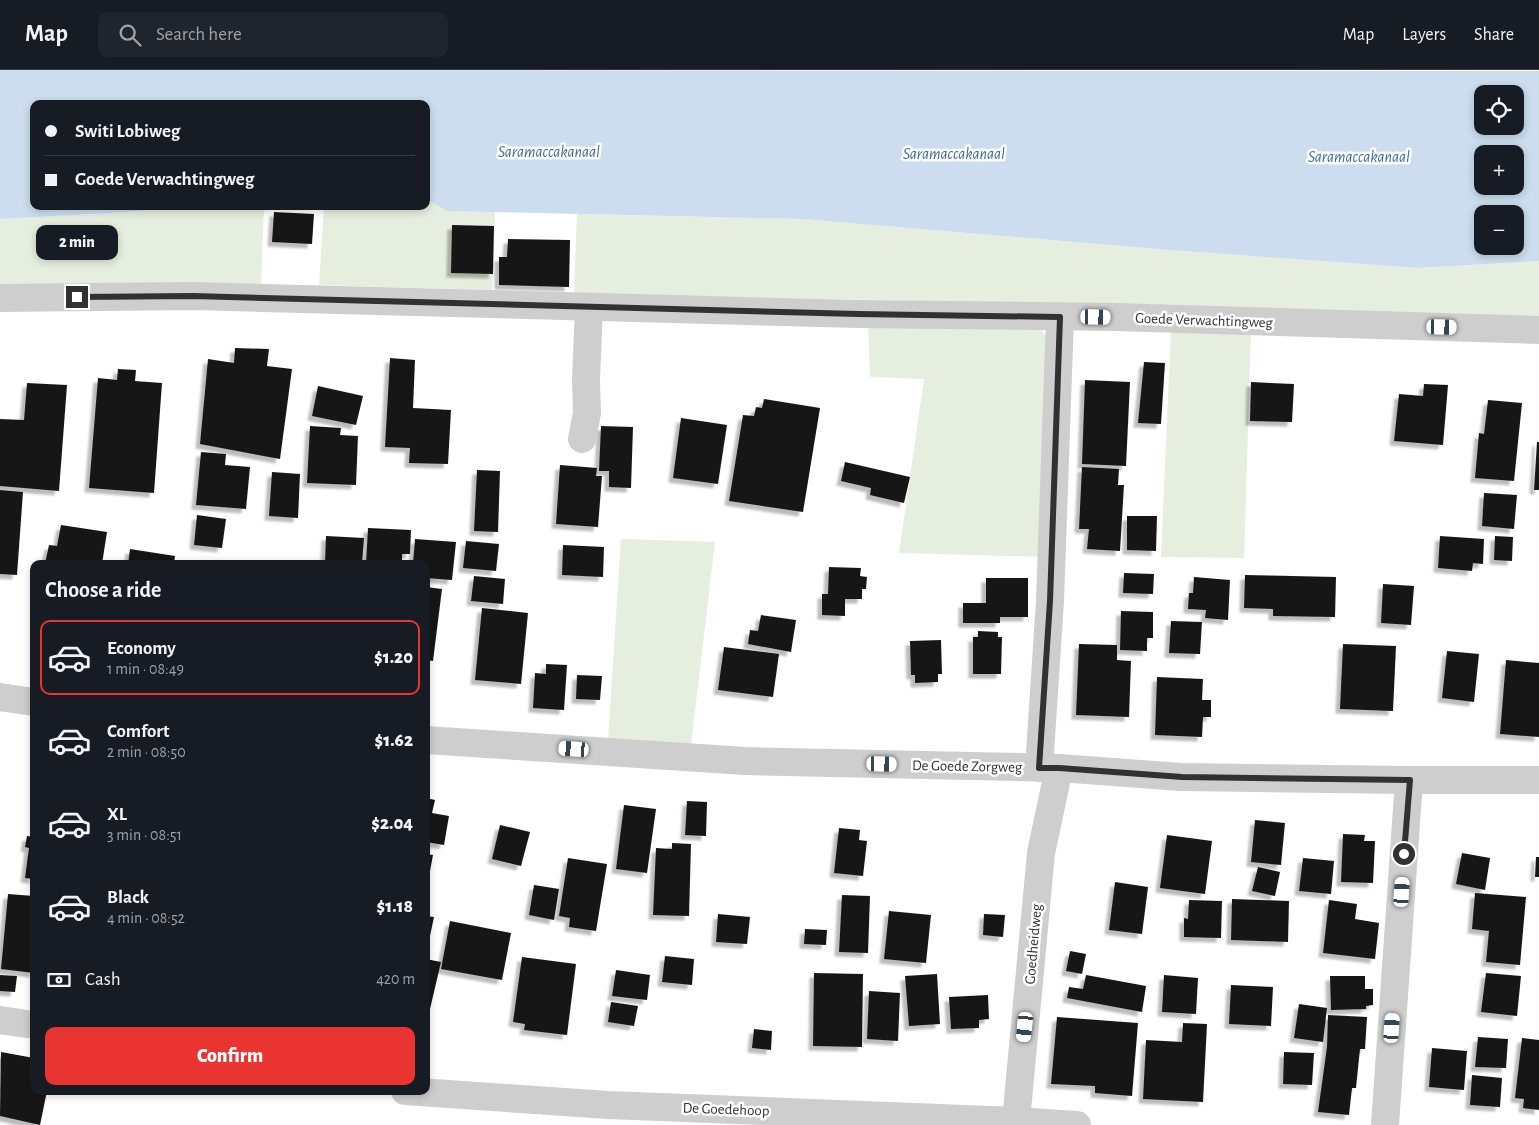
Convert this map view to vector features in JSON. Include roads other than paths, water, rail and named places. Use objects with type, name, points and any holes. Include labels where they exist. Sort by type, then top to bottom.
[{"type":"street","name":"Goede Verwachtingweg","points":[[0,298],[193,296],[1539,330]]},
{"type":"street","points":[[582,439],[587,413],[586,380],[589,306]]},
{"type":"street","name":"Goedheidweg","points":[[1016,1121],[1049,768],[1050,601],[1060,317]]},
{"type":"street","points":[[0,697],[30,701]]},
{"type":"street","name":"De Goede Zorgweg","points":[[430,740],[745,761],[1049,768],[1182,777],[1539,780]]},
{"type":"street","points":[[1385,1125],[1410,780]]},
{"type":"street","points":[[0,1020],[30,1024]]},
{"type":"street","name":"De Goedehoop","points":[[430,1093],[608,1105],[1077,1125]]},
{"type":"water","name":"Saramaccakanaal","points":[[0,70],[1539,71],[1539,261],[1418,268],[1169,250],[802,219],[447,211],[430,201],[430,100],[30,100],[30,210],[150,210],[0,219]]}]
